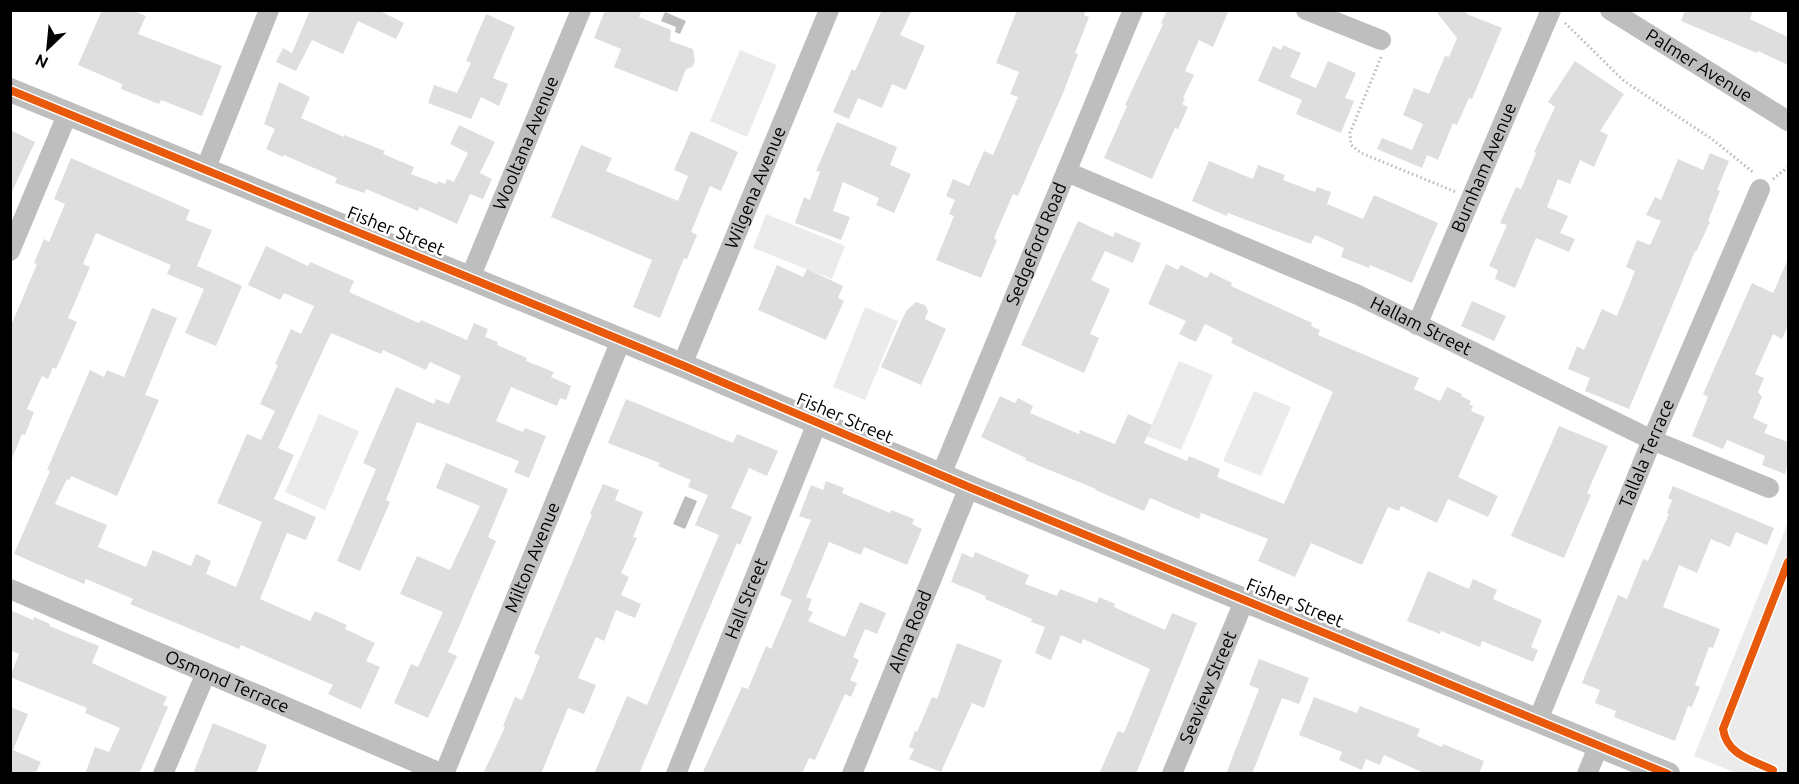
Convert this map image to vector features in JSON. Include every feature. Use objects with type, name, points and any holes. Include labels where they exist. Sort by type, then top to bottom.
[{"type":"street","points":[[205,170],[269,10]]},
{"type":"street","name":"Wooltana Avenue","points":[[470,278],[581,10]]},
{"type":"street","name":"Wilgena Avenue","points":[[682,365],[829,10]]},
{"type":"street","name":"Sedgeford Road","points":[[941,476],[1133,10]]},
{"type":"street","points":[[1306,10],[1381,40]]},
{"type":"street","name":"Palmer Avenue","points":[[1610,10],[1788,121]]},
{"type":"street","name":"Burnham Avenue","points":[[1417,325],[1471,198],[1556,14]]},
{"type":"street","name":"Fisher Street","points":[[10,90],[682,365],[941,476],[1668,774]]},
{"type":"street","points":[[10,251],[67,114]]},
{"type":"street","name":"Hallam Street","points":[[1067,172],[1358,295],[1652,440],[1769,488]]},
{"type":"street","name":"Tallala Terrace","points":[[1538,720],[1652,440],[1760,189]]},
{"type":"street","name":"Milton Avenue","points":[[443,774],[621,340]]},
{"type":"street","name":"Hall Street","points":[[676,774],[817,423]]},
{"type":"street","name":"Alma Road","points":[[852,774],[969,487]]},
{"type":"street","name":"Osmond Terrace","points":[[10,590],[443,774]]},
{"type":"street","name":"Seaview Street","points":[[1172,774],[1245,599]]},
{"type":"street","points":[[163,774],[206,673]]},
{"type":"street","points":[[1587,774],[1599,745]]},
{"type":"path","points":[[1556,14],[1623,81],[1712,140],[1753,171],[1760,189]]},
{"type":"path","points":[[1381,40],[1382,55],[1350,133],[1351,146],[1361,153],[1471,198]]},
{"type":"path","points":[[1772,774],[1773,770],[1734,752],[1725,740],[1723,729],[1788,562]]},
{"type":"shaded area","points":[[665,12],[686,21],[680,34],[675,32],[676,27],[661,21]]},
{"type":"shaded area","points":[[740,50],[777,65],[747,137],[710,121]]},
{"type":"shaded area","points":[[766,214],[845,246],[832,279],[753,248]]},
{"type":"shaded area","points":[[865,307],[898,321],[865,400],[833,387]]},
{"type":"shaded area","points":[[1179,361],[1213,375],[1181,450],[1147,436]]},
{"type":"shaded area","points":[[1254,391],[1291,407],[1261,476],[1223,461]]},
{"type":"shaded area","points":[[319,414],[359,431],[325,510],[285,492]]},
{"type":"shaded area","points":[[685,496],[697,501],[685,529],[673,524]]},
{"type":"shaded area","points":[[1788,522],[1788,773],[1736,773],[1694,756]]},
{"type":"building","points":[[102,10],[132,10],[146,16],[138,34],[222,66],[202,116],[161,100],[159,104],[121,89],[122,84],[78,65]]},
{"type":"building","points":[[310,10],[378,10],[404,23],[396,39],[358,21],[343,54],[312,40],[296,71],[276,62],[283,48],[292,53]]},
{"type":"building","points":[[605,10],[642,10],[639,17],[671,30],[670,41],[693,49],[695,61],[692,67],[686,69],[677,92],[614,67],[621,49],[594,38]]},
{"type":"building","points":[[882,10],[912,10],[900,35],[925,46],[906,90],[892,84],[882,108],[858,98],[849,119],[833,112],[852,69],[855,71]]},
{"type":"building","points":[[1017,10],[1086,10],[1084,15],[1089,17],[1063,93],[1018,196],[1013,194],[994,238],[997,240],[981,278],[936,260],[954,216],[949,214],[955,200],[946,196],[953,179],[969,186],[984,151],[993,155],[1018,97],[1010,94],[1019,72],[996,63]]},
{"type":"building","points":[[1167,10],[1229,10],[1213,47],[1199,40],[1185,71],[1194,75],[1183,98],[1185,99],[1182,104],[1188,107],[1178,129],[1175,128],[1152,179],[1104,158],[1127,106],[1125,105],[1163,24],[1161,23]]},
{"type":"building","points":[[1435,10],[1464,10],[1467,14],[1502,28],[1472,99],[1469,98],[1457,125],[1453,123],[1438,160],[1427,155],[1422,168],[1377,149],[1382,138],[1412,150],[1423,124],[1403,115],[1414,88],[1429,94],[1445,56],[1449,57],[1457,38]]},
{"type":"building","points":[[1685,10],[1753,10],[1750,19],[1788,37],[1788,65],[1681,21]]},
{"type":"building","points":[[486,14],[515,27],[493,78],[508,84],[499,106],[481,97],[471,119],[428,103],[434,85],[457,93],[471,63],[466,61]]},
{"type":"building","points":[[1283,45],[1301,53],[1290,77],[1316,88],[1328,61],[1356,73],[1345,98],[1354,101],[1341,133],[1296,114],[1302,100],[1258,81],[1273,46],[1281,50]]},
{"type":"building","points":[[1575,61],[1624,94],[1600,131],[1608,135],[1594,167],[1580,160],[1570,184],[1558,179],[1547,207],[1568,216],[1560,233],[1575,239],[1569,252],[1536,238],[1515,288],[1495,279],[1498,270],[1489,266],[1507,225],[1500,223],[1516,187],[1521,189],[1536,153],[1534,152],[1555,107],[1548,102]]},
{"type":"building","points":[[279,82],[310,97],[301,118],[344,137],[344,135],[385,151],[383,154],[414,167],[411,174],[437,184],[438,181],[445,184],[447,179],[454,182],[468,153],[450,144],[459,125],[495,142],[480,173],[492,179],[483,199],[470,194],[457,224],[420,207],[418,211],[366,189],[364,193],[335,183],[337,178],[266,149],[275,129],[264,124]]},
{"type":"building","points":[[837,122],[897,147],[890,165],[911,174],[894,213],[876,205],[879,198],[843,182],[833,211],[850,217],[841,240],[795,223],[804,197],[810,200],[820,172],[816,171]]},
{"type":"building","points":[[10,130],[35,142],[10,196]]},
{"type":"building","points":[[691,131],[738,152],[721,191],[710,186],[691,232],[697,235],[687,259],[684,258],[660,318],[633,307],[652,260],[551,217],[581,145],[612,158],[606,171],[678,201],[688,176],[674,170]]},
{"type":"building","points":[[1710,153],[1729,161],[1717,190],[1720,191],[1708,221],[1710,222],[1695,251],[1629,409],[1585,391],[1590,378],[1568,369],[1577,346],[1584,350],[1602,309],[1617,316],[1635,271],[1626,267],[1637,240],[1650,245],[1661,221],[1646,215],[1655,197],[1661,200],[1678,159],[1703,170]]},
{"type":"building","points":[[71,158],[190,210],[186,220],[212,230],[197,266],[242,286],[216,346],[185,333],[204,289],[167,274],[171,265],[96,233],[83,264],[90,267],[68,318],[77,322],[56,369],[53,367],[48,379],[42,376],[27,409],[34,412],[11,461],[10,328],[37,264],[34,263],[44,239],[49,242],[65,204],[54,199]]},
{"type":"building","points":[[1209,161],[1253,179],[1258,165],[1285,175],[1283,180],[1315,192],[1317,187],[1331,192],[1327,204],[1363,219],[1374,195],[1438,223],[1412,283],[1370,265],[1369,268],[1341,257],[1344,248],[1315,235],[1311,244],[1228,213],[1227,216],[1192,201]]},
{"type":"building","points":[[1078,221],[1113,237],[1115,232],[1141,243],[1133,263],[1105,251],[1091,280],[1110,289],[1090,334],[1099,338],[1084,373],[1021,345]]},
{"type":"building","points":[[266,246],[308,266],[310,262],[354,281],[349,292],[419,323],[421,320],[467,340],[474,323],[488,329],[485,337],[527,358],[526,361],[554,372],[551,377],[571,386],[566,400],[560,398],[557,406],[511,387],[496,421],[523,432],[525,428],[546,436],[529,478],[514,472],[519,461],[417,422],[386,500],[390,502],[360,571],[337,561],[376,469],[363,463],[396,387],[434,404],[436,399],[449,404],[461,376],[430,362],[426,370],[383,350],[381,354],[331,333],[278,448],[294,455],[274,499],[316,517],[306,540],[287,533],[260,599],[310,621],[315,611],[347,625],[345,629],[375,643],[366,661],[380,667],[361,709],[328,694],[333,685],[241,645],[239,649],[130,604],[133,599],[86,579],[84,584],[14,554],[90,370],[104,377],[107,370],[124,377],[152,308],[177,318],[145,395],[159,400],[117,496],[71,476],[70,480],[67,479],[55,504],[107,525],[98,547],[146,567],[153,550],[191,566],[196,554],[211,561],[206,574],[236,587],[262,522],[217,503],[247,434],[261,440],[275,411],[260,404],[278,365],[275,364],[291,329],[301,334],[314,306],[284,293],[280,300],[248,285]]},
{"type":"building","points":[[1788,259],[1788,325],[1782,339],[1773,334],[1755,374],[1764,378],[1758,392],[1762,397],[1753,418],[1768,425],[1764,433],[1788,442],[1788,463],[1785,474],[1762,465],[1765,456],[1727,440],[1723,449],[1692,436],[1708,397],[1703,394],[1752,283],[1773,293]]},
{"type":"building","points":[[1166,264],[1178,270],[1181,265],[1207,278],[1210,272],[1232,283],[1231,286],[1312,323],[1311,326],[1320,330],[1318,335],[1419,378],[1414,389],[1440,401],[1447,387],[1471,401],[1469,404],[1473,406],[1471,411],[1485,417],[1458,477],[1498,496],[1488,517],[1448,499],[1437,523],[1401,506],[1399,511],[1388,507],[1362,565],[1311,543],[1295,577],[1258,561],[1268,539],[1201,513],[1199,519],[1150,498],[1144,511],[1025,460],[1026,458],[981,437],[1000,396],[1015,403],[1018,398],[1033,406],[1030,413],[1079,434],[1080,430],[1115,444],[1128,414],[1152,425],[1144,443],[1187,461],[1189,456],[1220,469],[1217,477],[1284,504],[1333,392],[1231,343],[1233,338],[1205,324],[1196,342],[1179,334],[1186,321],[1148,304]]},
{"type":"building","points":[[777,265],[803,277],[807,269],[843,286],[838,298],[844,301],[826,340],[758,310]]},
{"type":"building","points":[[1472,301],[1506,316],[1494,341],[1461,326]]},
{"type":"building","points":[[916,302],[925,305],[928,311],[925,319],[946,329],[921,385],[881,367],[906,311]]},
{"type":"building","points":[[626,399],[733,443],[737,434],[778,451],[767,476],[749,468],[731,508],[752,517],[740,545],[737,543],[639,774],[594,774],[627,696],[647,705],[719,535],[695,525],[708,495],[688,487],[691,480],[658,466],[660,463],[608,443]]},
{"type":"building","points":[[1559,426],[1608,446],[1587,493],[1591,495],[1564,558],[1511,536]]},
{"type":"building","points":[[446,463],[508,489],[488,537],[496,541],[448,652],[457,656],[428,718],[394,703],[411,664],[418,667],[443,612],[400,594],[417,556],[450,570],[480,506],[436,488]]},
{"type":"building","points":[[826,481],[844,488],[842,493],[890,513],[891,510],[914,519],[912,524],[922,529],[907,565],[864,547],[861,555],[829,542],[806,597],[812,599],[808,610],[813,612],[808,621],[845,637],[860,602],[886,613],[877,634],[865,629],[853,657],[859,660],[850,680],[857,683],[851,697],[845,694],[815,760],[809,758],[802,774],[702,774],[742,687],[748,689],[766,646],[771,649],[792,600],[780,595],[811,520],[799,516],[811,485],[823,490]]},
{"type":"building","points":[[603,484],[619,490],[615,500],[643,512],[633,537],[637,538],[621,573],[629,577],[621,595],[641,604],[635,618],[616,610],[604,641],[596,637],[578,678],[596,685],[584,714],[568,708],[541,774],[483,774],[505,727],[503,726],[515,697],[522,700],[540,656],[534,653]]},
{"type":"building","points":[[1673,486],[1774,528],[1767,545],[1736,532],[1730,547],[1711,539],[1697,573],[1679,565],[1663,607],[1720,629],[1713,648],[1709,647],[1695,685],[1700,687],[1692,707],[1688,706],[1675,741],[1614,717],[1616,711],[1595,703],[1600,690],[1582,683],[1618,595],[1627,599],[1643,559],[1648,561],[1669,514],[1667,513],[1672,500],[1668,498]]},
{"type":"building","points":[[975,552],[1029,575],[1025,584],[1057,596],[1060,589],[1097,603],[1099,597],[1115,604],[1114,607],[1165,630],[1172,613],[1197,623],[1136,774],[1099,774],[1118,731],[1124,733],[1150,669],[1083,639],[1081,644],[1061,635],[1051,660],[1035,653],[1045,627],[985,599],[986,596],[951,582],[962,553],[973,558]]},
{"type":"building","points":[[1428,571],[1469,589],[1473,579],[1497,590],[1493,599],[1542,620],[1531,647],[1538,650],[1533,662],[1482,641],[1480,647],[1441,631],[1440,634],[1407,621]]},
{"type":"building","points":[[10,610],[33,620],[34,617],[50,624],[49,626],[99,646],[92,663],[167,697],[163,705],[168,707],[139,774],[85,774],[95,747],[109,752],[120,728],[85,713],[87,708],[10,677],[19,654],[10,650]]},
{"type":"building","points":[[957,643],[1002,660],[984,708],[972,703],[941,772],[909,759],[914,749],[909,747],[932,697],[937,699]]},
{"type":"building","points":[[1259,659],[1309,678],[1299,704],[1282,698],[1252,774],[1226,774],[1259,689],[1249,685]]},
{"type":"building","points":[[1314,697],[1357,713],[1360,706],[1420,729],[1417,736],[1484,761],[1479,774],[1426,774],[1384,755],[1380,765],[1366,759],[1362,770],[1339,760],[1342,752],[1299,735]]},
{"type":"building","points":[[10,707],[28,714],[13,750],[41,762],[35,774],[10,774]]},
{"type":"building","points":[[213,723],[267,745],[256,774],[193,774]]},
{"type":"cycle path","points":[[10,90],[682,365],[969,487],[1668,774]]},
{"type":"cycle path","points":[[1772,774],[1773,770],[1735,751],[1725,738],[1723,729],[1788,562]]}]
